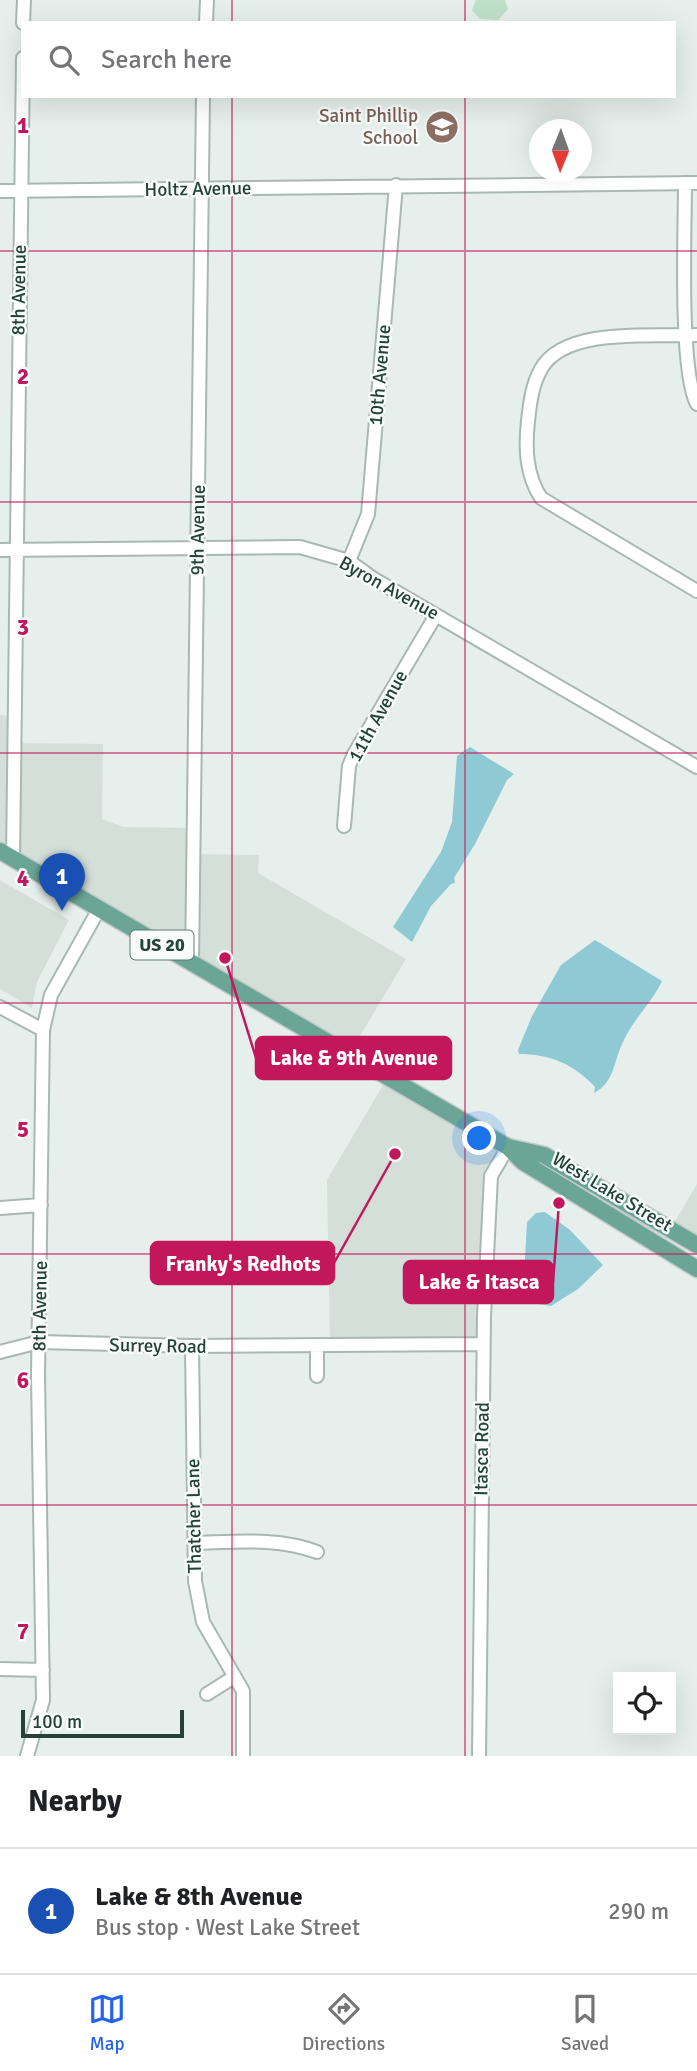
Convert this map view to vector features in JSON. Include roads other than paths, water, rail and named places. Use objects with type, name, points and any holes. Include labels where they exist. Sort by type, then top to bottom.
[{"type":"main road","name":"West Lake Street","points":[[6,854],[508,1147],[523,1162],[697,1269]]},
{"type":"main road","name":"West Lake Street","points":[[508,1147],[544,1155],[697,1245]]},
{"type":"street","points":[[23,21],[24,0]]},
{"type":"street","points":[[206,21],[207,0]]},
{"type":"street","name":"8th Avenue","points":[[6,854],[16,550],[22,98]]},
{"type":"street","name":"9th Avenue","points":[[192,963],[203,98]]},
{"type":"street","points":[[691,183],[692,393],[697,404]]},
{"type":"street","name":"Holtz Avenue","points":[[0,191],[691,183]]},
{"type":"street","name":"10th Avenue","points":[[349,562],[368,514],[396,186]]},
{"type":"street","points":[[692,335],[602,337],[582,341],[554,355],[541,368],[531,393],[526,455],[532,484],[551,506],[697,591]]},
{"type":"street","name":"Byron Avenue","points":[[0,550],[300,547],[349,562],[697,767]]},
{"type":"street","name":"11th Avenue","points":[[344,826],[349,766],[354,754],[436,615]]},
{"type":"street","name":"8th Avenue","points":[[27,1756],[43,1700],[39,1342],[44,1030],[51,995],[99,909]]},
{"type":"street","points":[[0,1007],[44,1030]]},
{"type":"street","name":"Itasca Road","points":[[479,1756],[483,1344],[491,1176],[508,1147]]},
{"type":"street","points":[[0,1208],[41,1205]]},
{"type":"street","name":"Surrey Road","points":[[0,1352],[39,1342],[192,1346],[483,1344]]},
{"type":"street","points":[[317,1345],[317,1376]]},
{"type":"street","name":"Thatcher Lane","points":[[192,1346],[195,1581],[202,1622],[243,1691],[243,1756]]},
{"type":"street","points":[[194,1543],[268,1541],[299,1545],[317,1552]]},
{"type":"street","points":[[0,1669],[43,1670]]},
{"type":"street","points":[[207,1694],[234,1677]]},
{"type":"water","points":[[470,747],[514,774],[507,780],[475,844],[454,878],[455,883],[431,906],[412,942],[393,927],[441,852],[452,822],[457,756]]},
{"type":"water","points":[[595,940],[662,981],[627,1034],[610,1077],[594,1093],[595,1087],[570,1066],[551,1058],[519,1054],[518,1050],[532,1016],[561,965]]},
{"type":"water","points":[[545,1212],[570,1230],[603,1265],[578,1289],[551,1306],[532,1303],[523,1294],[527,1222],[536,1213]]},
{"type":"place","name":"Saint Phillip School","points":[[442,127]]},
{"type":"place","name":"Lake & 8th Avenue","points":[[62,911]]},
{"type":"place","name":"Lake & 9th Avenue","points":[[225,958]]},
{"type":"place","name":"Franky's Redhots","points":[[395,1154]]},
{"type":"place","name":"Lake & Itasca","points":[[559,1203]]}]
